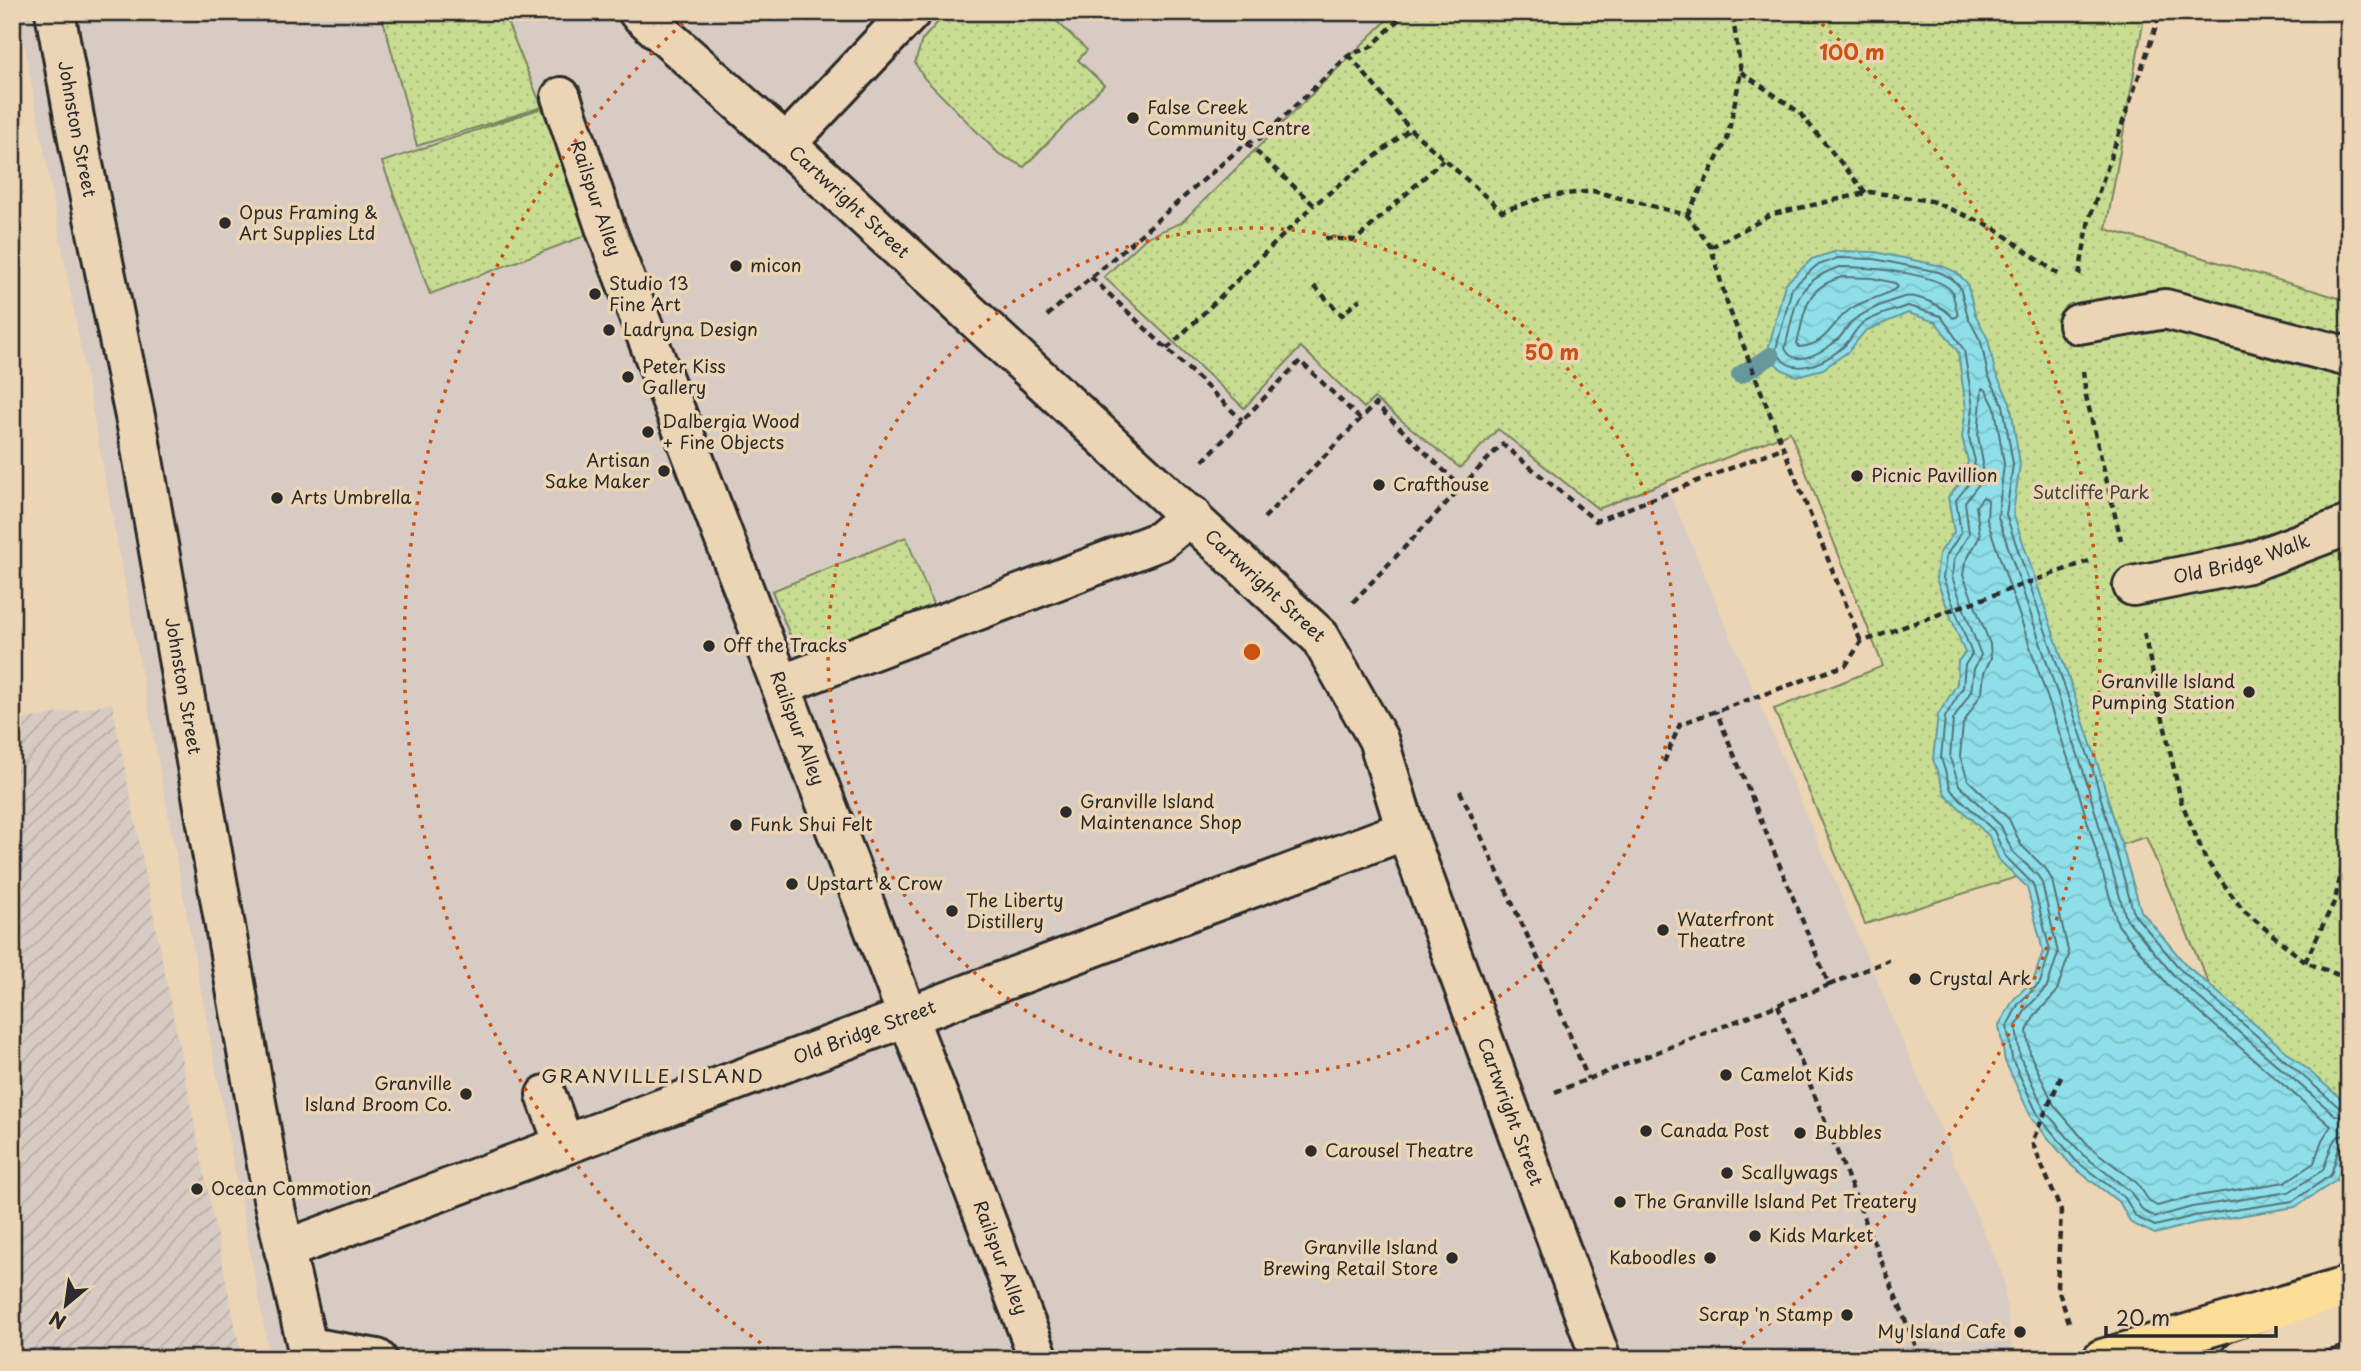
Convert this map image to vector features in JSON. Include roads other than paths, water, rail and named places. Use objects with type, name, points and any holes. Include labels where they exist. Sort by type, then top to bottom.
[{"type":"highway","points":[[2102,1359],[2349,1286]]},
{"type":"street","name":"Johnston Street","points":[[55,12],[79,145],[138,431],[268,1172],[309,1353]]},
{"type":"street","name":"Cartwright Street","points":[[638,12],[1180,505],[1320,637],[1378,739],[1406,830],[1601,1359]]},
{"type":"street","points":[[786,144],[911,12]]},
{"type":"street","name":"Railspur Alley","points":[[561,97],[606,230],[1039,1359]]},
{"type":"street","points":[[2077,305],[2165,310],[2349,357]]},
{"type":"street","points":[[781,685],[1160,541],[1180,505]]},
{"type":"street","name":"Old Bridge Walk","points":[[2133,586],[2248,563],[2349,524]]},
{"type":"street","name":"Old Bridge Street","points":[[284,1250],[1406,830]]},
{"type":"street","points":[[546,1095],[564,1144]]},
{"type":"street","points":[[2241,1359],[2349,1322]]},
{"type":"street","points":[[309,1353],[377,1359]]},
{"type":"water","points":[[1837,251],[1875,252],[1942,266],[1956,272],[1967,283],[1975,314],[1988,339],[1995,372],[2010,402],[2020,464],[2013,513],[2098,765],[2141,911],[2186,965],[2345,1102],[2349,1114],[2349,1140],[2337,1180],[2295,1207],[2195,1223],[2155,1234],[2131,1223],[2120,1203],[2072,1166],[2032,1119],[2005,1061],[1999,1025],[2014,999],[2034,979],[2043,951],[2027,887],[1999,860],[1989,836],[1945,794],[1933,759],[1938,715],[1957,684],[1958,661],[1965,653],[1936,579],[1939,554],[1954,532],[1948,497],[1965,478],[1968,461],[1962,437],[1966,408],[1958,352],[1936,322],[1908,313],[1865,331],[1849,351],[1823,369],[1796,376],[1781,369],[1768,350],[1785,284],[1812,259]]},
{"type":"waterway","points":[[1740,375],[1771,356]]},
{"type":"place","name":"False Creek Community Centre","points":[[1133,118]]},
{"type":"place","name":"Opus Framing & Art Supplies Ltd","points":[[225,223]]},
{"type":"place","name":"micon","points":[[736,266]]},
{"type":"place","name":"Studio 13 Fine Art","points":[[595,294]]},
{"type":"place","name":"Ladryna Design","points":[[609,330]]},
{"type":"place","name":"Peter Kiss Gallery","points":[[628,377]]},
{"type":"place","name":"Dalbergia Wood + Fine Objects","points":[[648,432]]},
{"type":"place","name":"Artisan Sake Maker","points":[[664,471]]},
{"type":"place","name":"Picnic Pavillion","points":[[1857,476]]},
{"type":"place","name":"Crafthouse","points":[[1379,485]]},
{"type":"place","name":"Arts Umbrella","points":[[277,498]]},
{"type":"place","name":"Off the Tracks","points":[[709,646]]},
{"type":"place","name":"Granville Island Pumping Station","points":[[2249,692]]},
{"type":"place","name":"Granville Island Maintenance Shop","points":[[1066,812]]},
{"type":"place","name":"Funk Shui Felt","points":[[736,825]]},
{"type":"place","name":"Upstart & Crow","points":[[792,884]]},
{"type":"place","name":"The Liberty Distillery","points":[[952,911]]},
{"type":"place","name":"Waterfront Theatre","points":[[1663,930]]},
{"type":"place","name":"Crystal Ark","points":[[1915,979]]},
{"type":"place","name":"Camelot Kids","points":[[1726,1075]]},
{"type":"place","name":"Granville Island Broom Co.","points":[[466,1094]]},
{"type":"place","name":"Canada Post","points":[[1646,1131]]},
{"type":"place","name":"Bubbles","points":[[1800,1133]]},
{"type":"place","name":"Carousel Theatre","points":[[1311,1151]]},
{"type":"place","name":"Scallywags","points":[[1727,1173]]},
{"type":"place","name":"Ocean Commotion","points":[[197,1189]]},
{"type":"place","name":"The Granville Island Pet Treatery","points":[[1620,1202]]},
{"type":"place","name":"Kids Market","points":[[1755,1236]]},
{"type":"place","name":"Granville Island Brewing Retail Store","points":[[1452,1258]]},
{"type":"place","name":"Kaboodles","points":[[1710,1258]]},
{"type":"place","name":"Scrap 'n Stamp","points":[[1847,1315]]},
{"type":"place","name":"My Island Cafe","points":[[2020,1332]]},
{"type":"district","name":"GRANVILLE ISLAND","points":[[653,1076]]},
{"type":"park label","name":"Sutcliffe Park","points":[[2091,493]]}]
